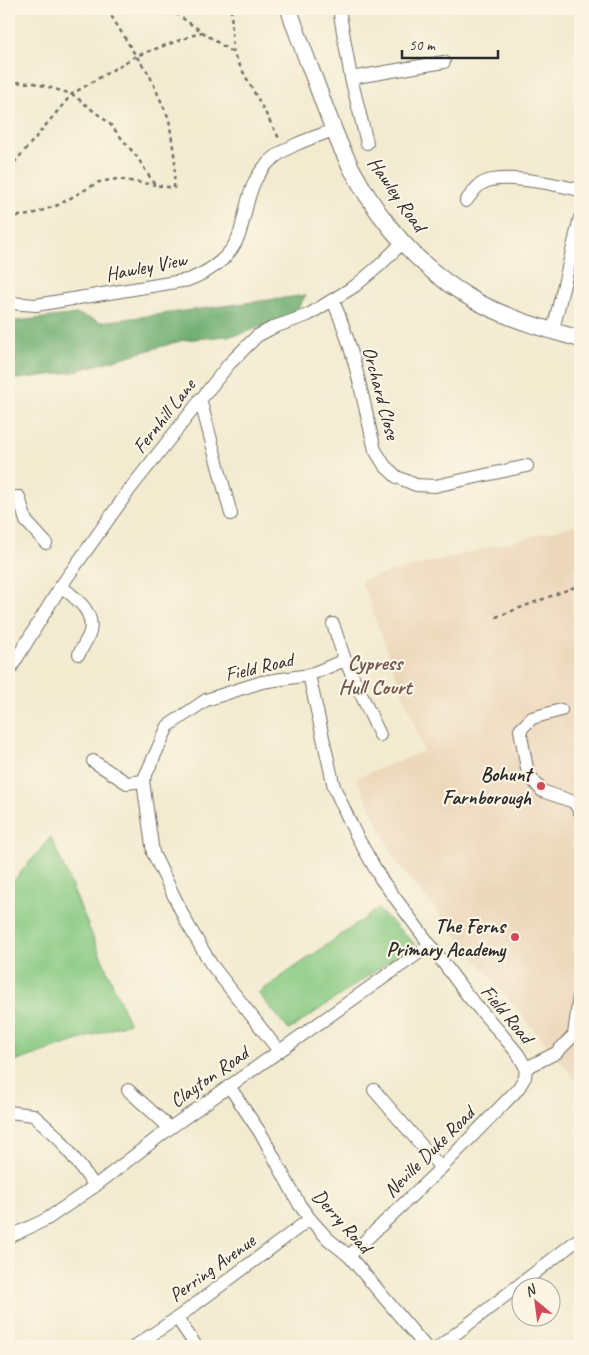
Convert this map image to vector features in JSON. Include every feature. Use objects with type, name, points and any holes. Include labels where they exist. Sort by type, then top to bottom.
[{"type":"main road","name":"Hawley Road","points":[[289,9],[334,130],[350,165],[386,223],[402,242],[439,276],[469,297],[517,319],[580,339]]},
{"type":"street","name":"Hawley Road","points":[[340,9],[351,78],[367,143]]},
{"type":"street","points":[[351,78],[444,62]]},
{"type":"street","name":"Hawley View","points":[[9,303],[36,305],[188,280],[204,274],[220,264],[230,253],[242,226],[249,192],[268,163],[300,143],[334,130]]},
{"type":"street","points":[[466,201],[482,184],[498,178],[543,182],[580,190]]},
{"type":"street","points":[[552,330],[580,218]]},
{"type":"street","name":"Fernhill Lane","points":[[9,671],[61,586],[130,489],[229,364],[257,336],[274,327],[308,315],[333,301],[367,276],[402,242]]},
{"type":"street","name":"Orchard Close","points":[[333,301],[341,319],[375,450],[385,466],[397,477],[416,485],[435,486],[527,466]]},
{"type":"street","points":[[200,399],[231,514]]},
{"type":"street","points":[[9,498],[19,497],[26,521],[46,542]]},
{"type":"street","points":[[61,586],[80,602],[90,617],[90,632],[79,654]]},
{"type":"street","points":[[333,624],[345,660],[380,735]]},
{"type":"street","points":[[309,675],[345,660]]},
{"type":"street","name":"Field Road","points":[[143,781],[168,726],[206,700],[262,682],[309,675],[334,787],[355,833],[381,880],[468,996],[518,1054],[526,1068]]},
{"type":"street","points":[[562,710],[532,718],[520,730],[528,774],[542,791],[574,802],[580,812]]},
{"type":"street","points":[[94,761],[127,783],[143,781],[153,853],[188,923],[211,964],[279,1051]]},
{"type":"street","name":"Clayton Road","points":[[9,1237],[47,1219],[95,1186],[170,1128],[430,944]]},
{"type":"street","points":[[526,1068],[556,1053],[577,1035],[580,989]]},
{"type":"street","name":"Neville Duke Road","points":[[349,1256],[441,1168],[518,1089],[526,1068]]},
{"type":"street","name":"Derry Road","points":[[229,1086],[263,1137],[299,1204],[310,1219],[328,1239],[349,1256],[425,1346]]},
{"type":"street","points":[[128,1090],[170,1128]]},
{"type":"street","points":[[374,1090],[441,1168]]},
{"type":"street","points":[[9,1112],[33,1115],[58,1137],[95,1186]]},
{"type":"street","name":"Perring Avenue","points":[[135,1346],[177,1318],[310,1219]]},
{"type":"street","points":[[440,1346],[580,1238]]},
{"type":"street","points":[[177,1318],[196,1346]]},
{"type":"path","points":[[9,217],[30,215],[58,205],[99,182],[117,179],[174,188],[175,161],[169,119],[149,74],[107,9]]},
{"type":"path","points":[[169,9],[233,53]]},
{"type":"path","points":[[231,9],[233,53],[286,150]]},
{"type":"path","points":[[9,169],[72,94],[136,56],[202,32]]},
{"type":"path","points":[[9,82],[34,84],[72,94],[109,123],[137,157],[155,185]]},
{"type":"path","points":[[496,617],[580,585]]},
{"type":"shaded area","points":[[580,524],[580,1086],[397,863],[356,778],[424,751],[361,580]]},
{"type":"green space","points":[[306,295],[295,313],[237,335],[184,340],[72,372],[9,380],[9,322],[77,314],[101,322]]},
{"type":"green space","points":[[51,837],[129,1023],[17,1061],[9,1029],[9,886]]},
{"type":"green space","points":[[378,909],[415,944],[289,1030],[258,993]]},
{"type":"place","name":"Bohunt Farnborough","points":[[541,786]]},
{"type":"place","name":"The Ferns Primary Academy","points":[[515,937]]},
{"type":"district","name":"Cypress Hull Court","points":[[375,675]]}]
